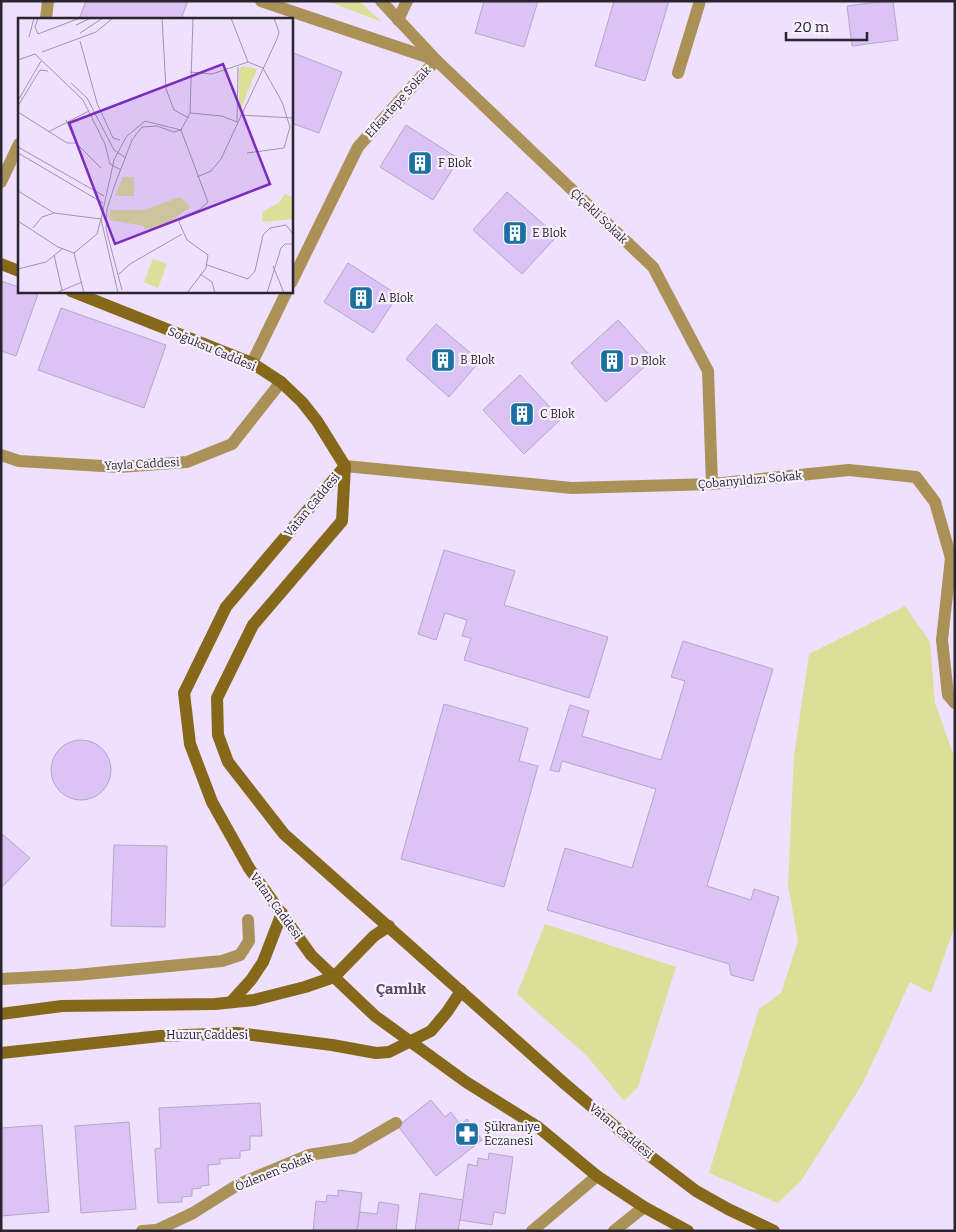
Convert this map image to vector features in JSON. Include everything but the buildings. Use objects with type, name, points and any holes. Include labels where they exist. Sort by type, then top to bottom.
[{"type":"street","points":[[46,18],[48,1]]},
{"type":"street","name":"Efkartepe Sokak","points":[[260,1],[436,60],[358,147],[292,281]]},
{"type":"street","name":"Çiçekli Sokak","points":[[381,1],[436,60],[653,267],[708,371],[712,484]]},
{"type":"street","points":[[398,20],[407,1]]},
{"type":"street","points":[[678,73],[700,1]]},
{"type":"street","points":[[1,182],[18,146]]},
{"type":"street","points":[[1,264],[18,271]]},
{"type":"street","name":"Soğuksu Caddesi","points":[[74,292],[252,363],[281,382],[302,402],[317,421],[345,466]]},
{"type":"street","points":[[252,363],[287,292]]},
{"type":"street","name":"Yayla Caddesi","points":[[1,455],[19,460],[119,467],[187,462],[232,444],[281,382]]},
{"type":"street","name":"Çobanyıldızı Sokak","points":[[345,466],[572,488],[712,484],[850,470],[916,477],[935,502],[951,558],[942,640],[948,695],[955,703]]},
{"type":"street","name":"Vatan Caddesi","points":[[345,466],[226,607],[184,693],[190,744],[212,802],[249,868],[311,954],[375,1016],[466,1082],[538,1127],[597,1176],[644,1207],[688,1231]]},
{"type":"street","name":"Vatan Caddesi","points":[[345,466],[342,520],[253,625],[217,698],[218,735],[228,762],[284,834],[565,1084],[658,1162],[696,1191],[774,1231]]},
{"type":"street","points":[[231,1002],[251,980],[263,962],[282,913]]},
{"type":"street","points":[[1,979],[85,974],[222,961],[240,955],[249,941],[248,920]]},
{"type":"street","points":[[1,1014],[62,1006],[254,1000],[305,987],[334,977],[374,936],[389,926]]},
{"type":"street","name":"Huzur Caddesi","points":[[1,1053],[160,1036],[227,1033],[332,1045],[376,1053],[389,1052],[431,1031],[448,1012],[461,991]]},
{"type":"street","name":"Özlenen Sokak","points":[[155,1230],[193,1213],[239,1184],[310,1156],[353,1148],[396,1123]]},
{"type":"street","points":[[532,1231],[597,1176]]},
{"type":"street","points":[[614,1231],[644,1207]]},
{"type":"street","points":[[142,1231],[155,1230]]},
{"type":"green space","points":[[327,1],[359,1],[382,22]]},
{"type":"green space","points":[[905,606],[930,642],[935,703],[955,759],[955,926],[931,993],[910,982],[863,1083],[801,1181],[778,1203],[709,1173],[759,1009],[781,993],[798,941],[788,885],[794,756],[809,654]]},
{"type":"green space","points":[[545,924],[676,967],[638,1087],[624,1101],[587,1056],[517,994]]},
{"type":"place","name":"F Blok","points":[[420,163]]},
{"type":"place","name":"E Blok","points":[[515,233]]},
{"type":"place","name":"A Blok","points":[[361,298]]},
{"type":"place","name":"B Blok","points":[[443,360]]},
{"type":"place","name":"D Blok","points":[[612,361]]},
{"type":"place","name":"C Blok","points":[[522,414]]},
{"type":"place","name":"Şükraniye Eczanesi","points":[[467,1134]]},
{"type":"district","name":"Çamlık","points":[[401,989]]}]
